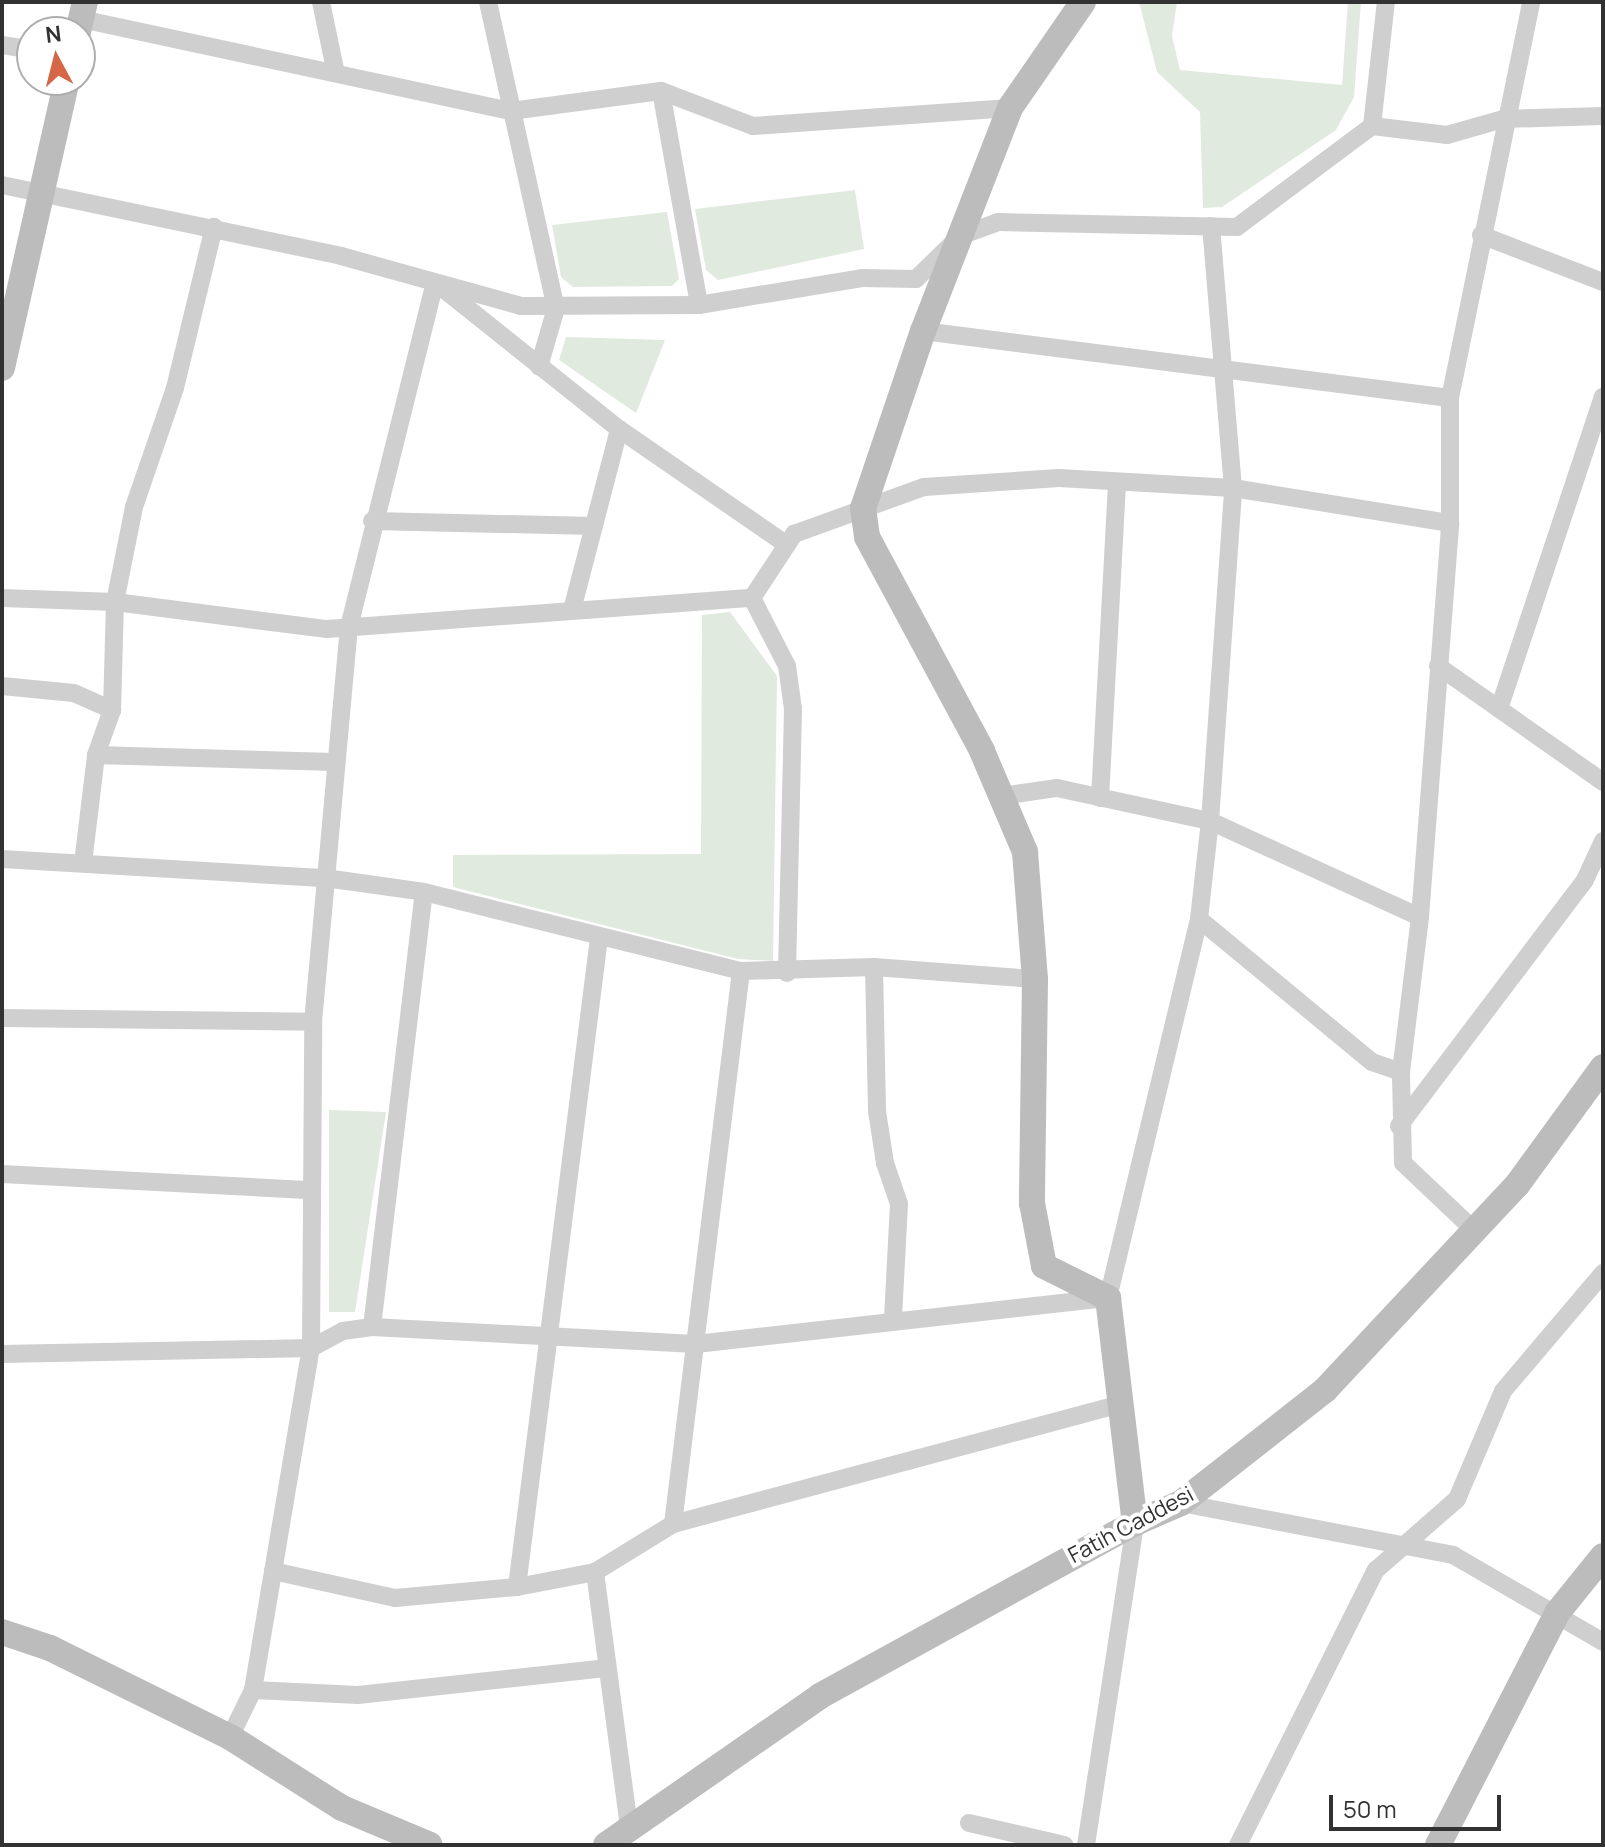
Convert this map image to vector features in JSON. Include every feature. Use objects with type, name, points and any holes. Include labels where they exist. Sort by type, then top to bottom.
[{"type":"street","points":[[321,2],[335,69]]},
{"type":"street","points":[[488,2],[556,308],[539,367]]},
{"type":"street","points":[[1083,2],[1010,108],[923,331],[863,508],[867,537],[923,635],[1002,796],[1025,852],[1035,979],[1032,1203],[1044,1266],[1108,1298]]},
{"type":"street","points":[[1372,126],[1386,2]]},
{"type":"street","points":[[1476,1232],[1403,1163],[1399,1126],[1401,1072],[1420,917],[1450,523],[1450,398],[1503,119],[1531,2]]},
{"type":"street","points":[[96,21],[335,69],[511,111],[661,91],[753,126],[1010,108]]},
{"type":"street","points":[[661,91],[699,305]]},
{"type":"street","points":[[2,368],[45,192],[64,96]]},
{"type":"street","points":[[2,185],[214,227],[521,306],[699,305],[862,278],[916,279],[960,236],[998,222],[1237,227],[1372,126],[1447,135],[1503,119],[1603,116]]},
{"type":"street","points":[[1086,1845],[1135,1523],[1108,1298],[1199,919],[1210,821],[1233,488],[1211,226]]},
{"type":"street","points":[[83,863],[96,755],[112,710],[115,602],[134,507],[175,388],[214,227]]},
{"type":"street","points":[[1481,235],[1603,282]]},
{"type":"street","points":[[435,283],[619,429],[787,545]]},
{"type":"street","points":[[230,1737],[253,1690],[311,1348],[313,1022],[334,762],[349,627],[372,521],[435,283]]},
{"type":"street","points":[[923,331],[1450,398]]},
{"type":"street","points":[[1499,709],[1603,397]]},
{"type":"street","points":[[572,610],[619,429]]},
{"type":"street","points":[[752,598],[794,534],[924,487],[1059,478],[1233,488],[1450,523]]},
{"type":"street","points":[[1100,798],[1117,482]]},
{"type":"street","points":[[372,521],[594,526]]},
{"type":"street","points":[[2,598],[115,602],[327,629],[752,598]]},
{"type":"street","points":[[752,598],[787,666],[793,709],[787,973]]},
{"type":"street","points":[[1438,666],[1603,782]]},
{"type":"street","points":[[2,686],[74,693],[112,710]]},
{"type":"street","points":[[96,755],[334,762]]},
{"type":"street","points":[[1002,796],[1057,788],[1210,821],[1420,917]]},
{"type":"street","points":[[1399,1126],[1585,880],[1603,841]]},
{"type":"street","points":[[2,859],[325,878],[424,892],[741,971],[787,973],[874,967],[1035,979]]},
{"type":"street","points":[[372,1327],[424,892]]},
{"type":"street","points":[[1199,919],[1372,1062],[1401,1072]]},
{"type":"street","points":[[517,1587],[545,1340],[599,938]]},
{"type":"street","points":[[874,967],[877,1111],[885,1163],[899,1204],[893,1319]]},
{"type":"street","points":[[673,1524],[741,971]]},
{"type":"street","points":[[2,1018],[313,1022]]},
{"type":"street","name":"Fatih Caddesi","points":[[606,1845],[820,1696],[1135,1523],[1181,1503],[1325,1390],[1476,1232],[1603,1067]]},
{"type":"street","points":[[2,1174],[312,1190]]},
{"type":"street","points":[[1238,1845],[1376,1570],[1410,1545],[1457,1499],[1503,1391],[1603,1273]]},
{"type":"street","points":[[2,1354],[311,1348],[343,1331],[372,1327],[545,1340],[696,1344],[893,1319],[1108,1298]]},
{"type":"street","points":[[273,1571],[395,1598],[517,1587],[595,1572],[673,1524],[1120,1404]]},
{"type":"street","points":[[1181,1503],[1453,1555],[1603,1642]]},
{"type":"street","points":[[1438,1845],[1557,1613],[1603,1556]]},
{"type":"street","points":[[595,1572],[629,1827]]},
{"type":"street","points":[[2,1632],[50,1648],[230,1737],[342,1808],[409,1839],[430,1845]]},
{"type":"street","points":[[253,1690],[358,1695],[606,1668]]},
{"type":"street","points":[[969,1823],[1064,1845]]},
{"type":"shaded area","points":[[1139,2],[1177,2],[1172,36],[1180,70],[1342,85],[1348,2],[1361,2],[1354,97],[1336,130],[1222,207],[1203,208],[1200,112],[1157,72]]},
{"type":"shaded area","points":[[855,190],[864,249],[718,280],[706,270],[695,209]]},
{"type":"shaded area","points":[[667,212],[679,279],[672,286],[573,287],[561,277],[552,225]]},
{"type":"shaded area","points":[[566,337],[665,340],[636,413],[559,360]]},
{"type":"shaded area","points":[[730,612],[777,676],[773,961],[738,959],[453,887],[453,855],[701,854],[702,615]]},
{"type":"shaded area","points":[[329,1110],[386,1112],[355,1312],[329,1312]]}]
